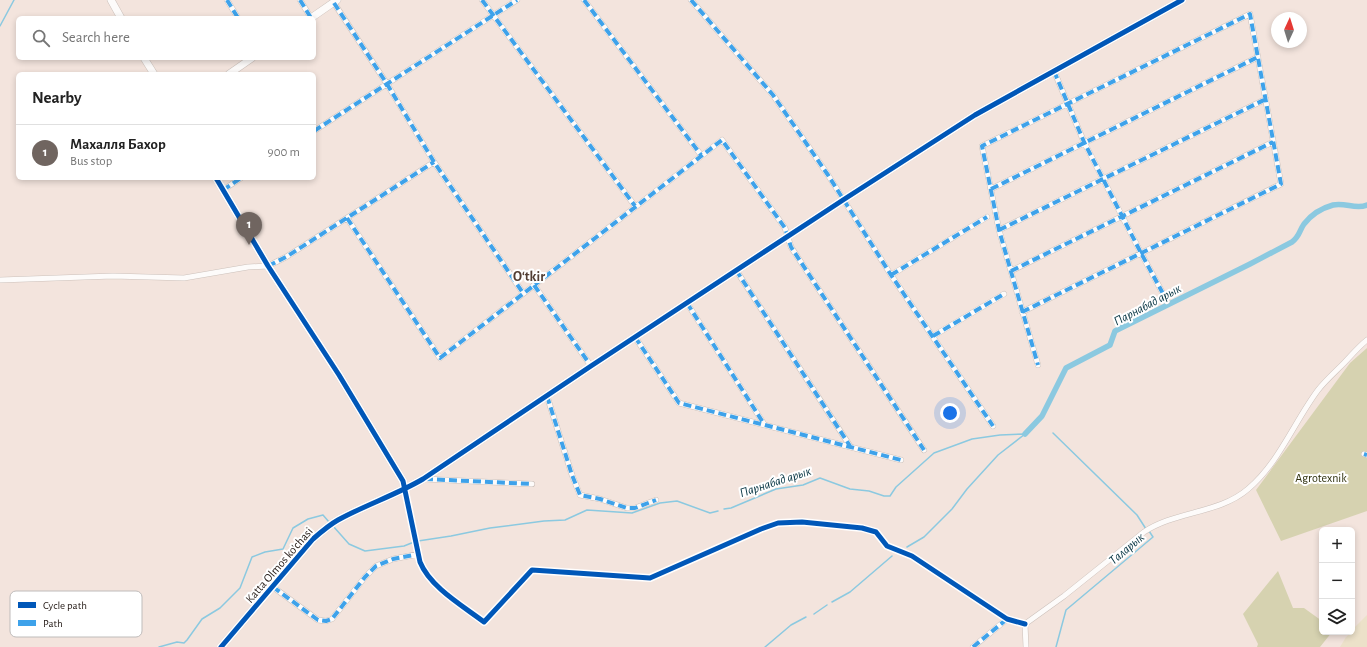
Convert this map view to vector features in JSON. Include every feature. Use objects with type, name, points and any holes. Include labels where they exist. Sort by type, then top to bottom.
[{"type":"street","points":[[111,0],[120,16]]},
{"type":"street","points":[[227,0],[237,16]]},
{"type":"street","points":[[300,0],[310,16]]},
{"type":"street","points":[[482,0],[634,206]]},
{"type":"street","points":[[316,130],[517,0]]},
{"type":"street","points":[[584,0],[701,155]]},
{"type":"street","points":[[691,0],[773,95],[891,275],[993,426]]},
{"type":"street","name":"Katta Olmos ko'chasi","points":[[221,647],[313,538],[326,528],[338,520],[423,479],[736,270],[975,115],[1182,0]]},
{"type":"street","points":[[314,16],[335,1],[434,162],[523,293]]},
{"type":"street","points":[[1022,312],[1281,184],[1250,14],[982,146],[999,230],[1022,312],[1038,365]]},
{"type":"street","points":[[991,189],[1258,56]]},
{"type":"street","points":[[145,60],[153,72]]},
{"type":"street","points":[[231,72],[249,60]]},
{"type":"street","points":[[1054,71],[1084,142],[1167,301]]},
{"type":"street","points":[[999,230],[1266,99]]},
{"type":"street","points":[[347,218],[440,358],[634,206],[722,140],[785,228],[791,247],[924,450]]},
{"type":"street","points":[[1011,271],[1273,142]]},
{"type":"street","points":[[0,280],[113,276],[184,278],[248,267],[268,266],[286,257],[434,162]]},
{"type":"street","points":[[217,180],[268,266],[339,375],[403,481],[421,566],[429,578],[444,592],[484,622],[532,570],[650,578],[778,523],[802,522],[862,528],[876,532],[887,546],[912,556],[1007,619],[1025,624]]},
{"type":"street","points":[[223,190],[238,180]]},
{"type":"street","points":[[891,275],[987,217]]},
{"type":"street","points":[[736,270],[850,446]]},
{"type":"street","points":[[534,285],[591,366]]},
{"type":"street","points":[[933,336],[1004,294]]},
{"type":"street","points":[[688,303],[764,424]]},
{"type":"street","points":[[635,338],[679,403],[901,460]]},
{"type":"street","points":[[1025,624],[1064,596],[1152,527],[1228,502],[1241,495],[1269,466],[1318,390],[1367,340]]},
{"type":"street","points":[[547,396],[580,495],[600,499],[627,508],[635,508],[656,500]]},
{"type":"street","points":[[423,479],[532,484]]},
{"type":"street","points":[[273,587],[316,619],[322,621],[328,620],[332,619],[365,577],[376,566],[393,559],[419,554]]},
{"type":"street","points":[[973,647],[1007,619]]},
{"type":"street","points":[[1025,624],[1026,647]]},
{"type":"green space","name":"Agrotexnik","points":[[1367,348],[1367,511],[1281,541],[1256,490],[1350,363]]},
{"type":"green space","points":[[1278,571],[1293,608],[1304,608],[1319,619],[1319,635],[1330,635],[1320,647],[1257,647],[1258,644],[1243,614]]},
{"type":"sand","points":[[1367,615],[1367,647],[1340,647],[1348,635],[1355,635],[1355,627]]},
{"type":"waterway","points":[[0,26],[14,0]]},
{"type":"waterway","name":"Парнабад арык","points":[[1025,434],[1042,416],[1066,368],[1110,345],[1115,331],[1292,242],[1297,238],[1302,227],[1307,221],[1321,210],[1337,204],[1359,207],[1367,205]]},
{"type":"waterway","name":"Таларык","points":[[1053,433],[1137,515],[1146,529]]},
{"type":"waterway","name":"Парнабад арык","points":[[724,509],[731,508],[776,489],[803,485],[820,478],[850,489],[869,491],[884,496],[890,496],[896,487],[934,453],[972,439],[1000,435],[1025,434]]},
{"type":"waterway","points":[[907,547],[924,537],[952,509],[967,489],[998,455],[1025,434]]},
{"type":"waterway","name":"Парнабад арык","points":[[418,541],[490,528],[544,521],[565,520],[587,510],[632,513],[660,503],[677,501],[710,513],[718,511]]},
{"type":"waterway","name":"Парнабад арык","points":[[159,647],[177,642],[184,643],[202,619],[220,608],[240,588],[252,557],[265,552],[283,549],[293,528],[308,519],[323,515],[329,522]]},
{"type":"waterway","name":"Парнабад арык","points":[[333,526],[349,544],[365,551],[404,546],[414,542]]},
{"type":"waterway","name":"Таларык","points":[[1056,647],[1066,610],[1153,537],[1149,531]]},
{"type":"waterway","points":[[832,602],[850,592],[892,556]]},
{"type":"waterway","points":[[814,614],[827,605]]},
{"type":"waterway","points":[[765,647],[791,625],[806,617]]},
{"type":"marked path","points":[[227,0],[237,16]]},
{"type":"marked path","points":[[300,0],[310,16]]},
{"type":"marked path","points":[[482,0],[635,206]]},
{"type":"marked path","points":[[316,130],[517,0]]},
{"type":"marked path","points":[[584,0],[701,155]]},
{"type":"marked path","points":[[691,0],[773,95],[828,175],[891,275],[993,426]]},
{"type":"marked path","points":[[334,3],[387,84],[434,162],[523,293]]},
{"type":"marked path","points":[[1022,312],[1281,184],[1250,14],[982,146],[999,230],[1038,365]]},
{"type":"marked path","points":[[991,189],[1258,57]]},
{"type":"marked path","points":[[1054,71],[1084,142],[1167,301]]},
{"type":"marked path","points":[[999,230],[1266,99]]},
{"type":"marked path","points":[[347,218],[440,358],[722,140],[785,228],[791,247],[924,450]]},
{"type":"marked path","points":[[1011,271],[1273,142]]},
{"type":"marked path","points":[[268,266],[286,257],[434,162]]},
{"type":"marked path","points":[[223,190],[238,180]]},
{"type":"marked path","points":[[891,275],[987,217]]},
{"type":"marked path","points":[[736,270],[850,446]]},
{"type":"marked path","points":[[534,285],[591,366]]},
{"type":"marked path","points":[[933,336],[1004,294]]},
{"type":"marked path","points":[[687,303],[764,424]]},
{"type":"marked path","points":[[635,337],[679,403],[901,460]]},
{"type":"marked path","points":[[547,396],[572,475],[580,495],[600,499],[627,508],[635,508],[656,500]]},
{"type":"marked path","points":[[425,479],[532,484]]},
{"type":"marked path","points":[[273,587],[318,620],[326,621],[332,619],[365,577],[376,566],[393,559],[419,554]]},
{"type":"marked path","points":[[973,647],[1007,619]]},
{"type":"cycle path","points":[[221,647],[313,539],[331,524],[423,479],[591,366],[975,115],[1182,0]]},
{"type":"cycle path","points":[[217,180],[268,266],[339,375],[403,481],[420,562],[425,571],[439,588],[484,622],[532,570],[650,578],[761,529],[778,523],[802,522],[862,528],[876,532],[887,546],[912,556],[1007,619],[1025,624]]},
{"type":"place","name":"Махалля Бахор","points":[[249,245]]},
{"type":"district","name":"Oʻtkir","points":[[529,276]]}]
